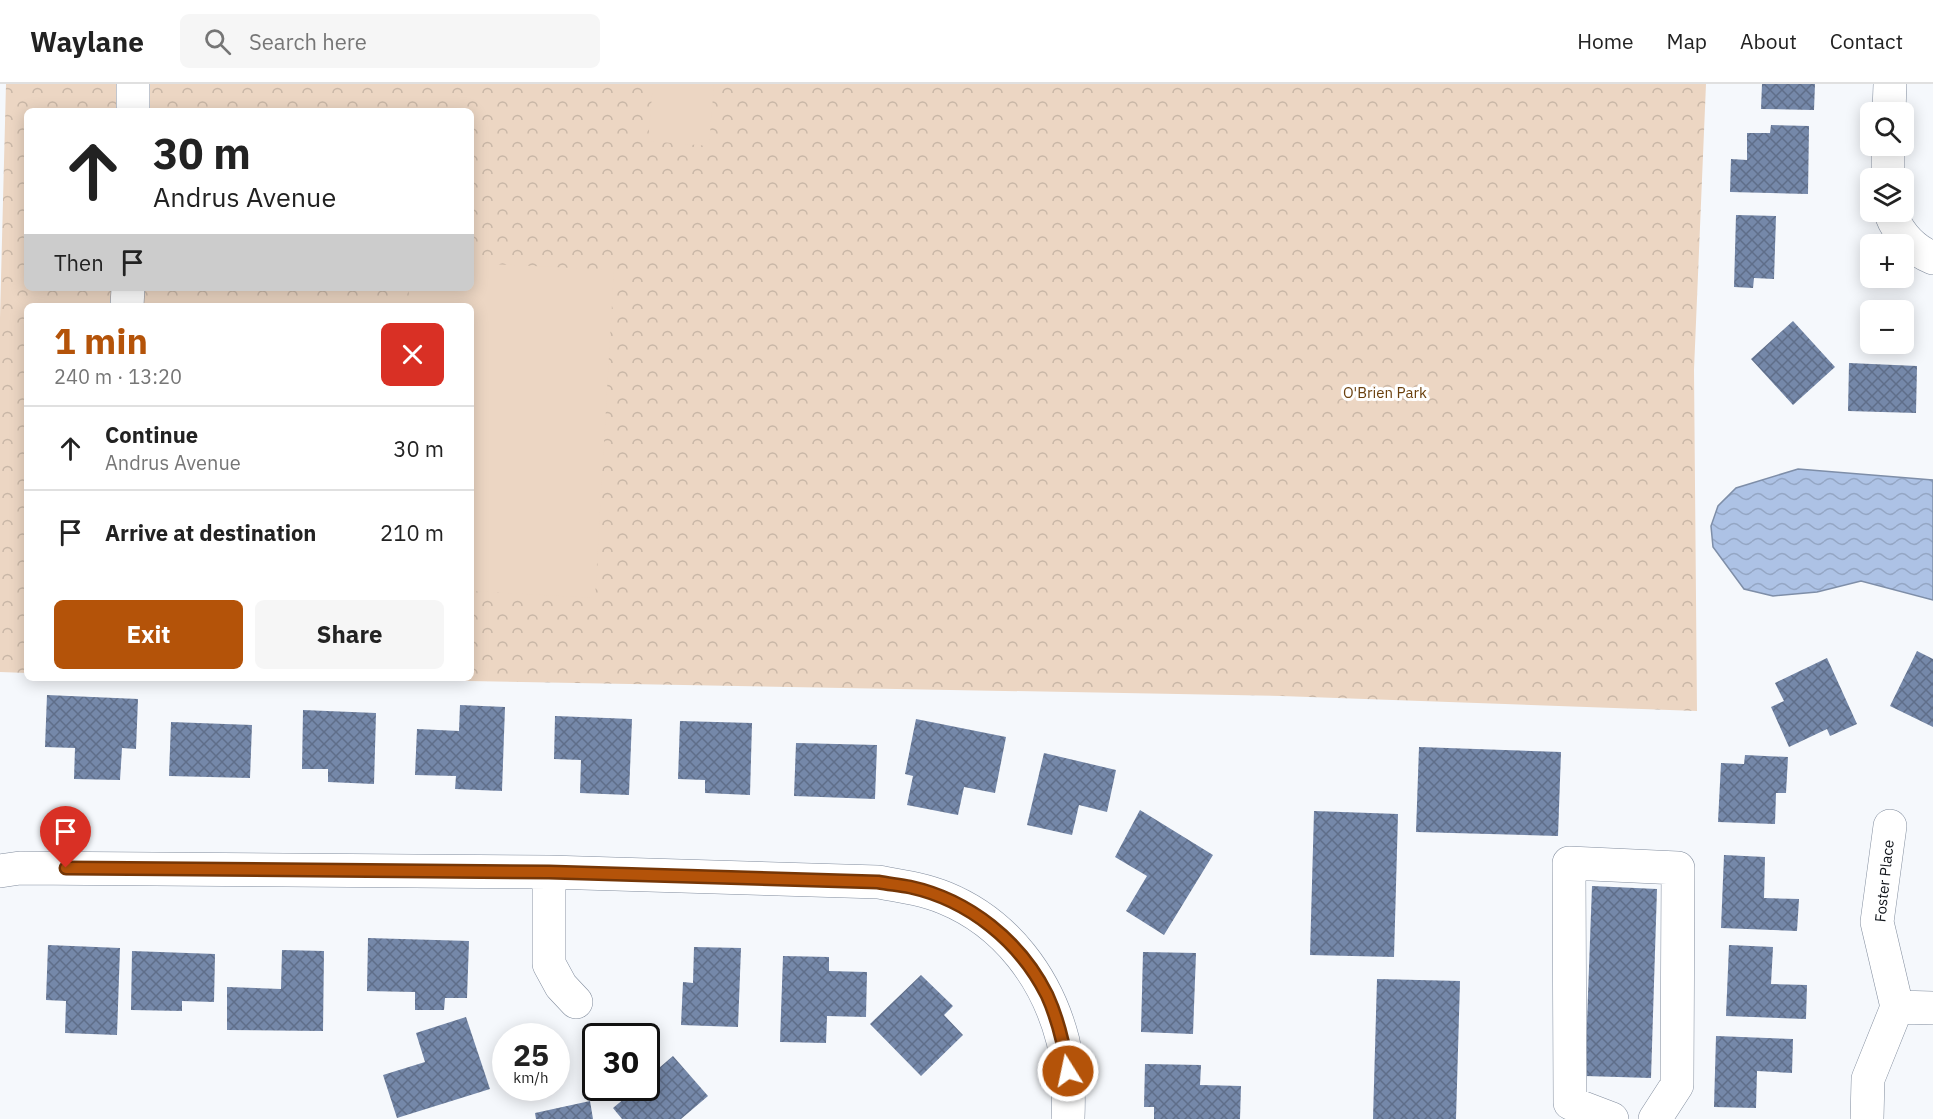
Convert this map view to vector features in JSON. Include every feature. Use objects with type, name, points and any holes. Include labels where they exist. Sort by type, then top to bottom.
[{"type":"street","points":[[133,84],[133,108]]},
{"type":"street","points":[[1889,102],[1890,84]]},
{"type":"street","points":[[1894,222],[1910,245],[1933,258]]},
{"type":"street","name":"Foster Place","points":[[1890,826],[1877,922],[1897,1007]]},
{"type":"street","points":[[1612,1119],[1570,1103],[1569,863],[1678,868],[1677,1085],[1656,1119]]},
{"type":"street","points":[[0,871],[44,868],[549,872],[878,882],[911,887],[945,898],[979,916],[1006,939],[1030,966],[1047,996],[1063,1043],[1068,1071],[1068,1119]]},
{"type":"street","points":[[549,872],[549,964],[561,986],[576,1002]]},
{"type":"street","points":[[1867,1119],[1868,1079],[1897,1007],[1933,1008]]},
{"type":"green space","name":"O'Brien Park","points":[[6,84],[1706,84],[1694,370],[1697,711],[1281,696],[468,681],[474,681],[474,303],[24,303],[24,673],[0,672],[0,318]]},
{"type":"green space","points":[[653,84],[714,84],[709,146],[648,141]]},
{"type":"green space","points":[[474,263],[614,270],[595,598],[474,591],[474,303],[408,303],[409,291],[474,291]]},
{"type":"water","points":[[1798,469],[1933,480],[1933,600],[1861,581],[1817,592],[1773,596],[1744,589],[1713,547],[1711,526],[1718,506],[1736,488]]},
{"type":"building","points":[[1762,84],[1815,84],[1814,110],[1761,109]]},
{"type":"building","points":[[1771,125],[1809,126],[1808,194],[1730,192],[1731,159],[1747,160],[1747,133],[1770,133]]},
{"type":"building","points":[[1736,215],[1776,216],[1774,279],[1754,278],[1753,288],[1734,287]]},
{"type":"building","points":[[1793,321],[1835,367],[1793,405],[1751,359]]},
{"type":"building","points":[[1849,363],[1917,366],[1916,413],[1848,411]]},
{"type":"building","points":[[1917,651],[1933,659],[1933,727],[1890,706]]},
{"type":"building","points":[[1827,658],[1857,724],[1830,736],[1827,729],[1789,747],[1771,707],[1784,701],[1775,683]]},
{"type":"building","points":[[47,695],[138,699],[136,749],[122,748],[120,780],[74,779],[75,748],[45,747]]},
{"type":"building","points":[[460,705],[505,707],[502,791],[455,789],[456,776],[415,775],[417,729],[459,731]]},
{"type":"building","points":[[303,710],[376,713],[374,784],[328,782],[328,769],[302,769]]},
{"type":"building","points":[[555,716],[632,719],[629,795],[580,793],[581,760],[554,759]]},
{"type":"building","points":[[916,719],[1006,737],[995,793],[964,787],[958,815],[907,805],[913,776],[905,774]]},
{"type":"building","points":[[680,721],[752,723],[750,795],[705,793],[705,780],[678,779]]},
{"type":"building","points":[[171,722],[252,725],[250,778],[169,776]]},
{"type":"building","points":[[796,743],[877,745],[875,799],[794,796]]},
{"type":"building","points":[[1419,747],[1561,752],[1558,836],[1416,832]]},
{"type":"building","points":[[1044,753],[1116,770],[1107,812],[1079,805],[1072,835],[1027,825]]},
{"type":"building","points":[[1745,755],[1788,757],[1786,793],[1776,793],[1775,824],[1718,822],[1721,763],[1744,764]]},
{"type":"building","points":[[1140,810],[1213,855],[1164,935],[1126,911],[1147,876],[1115,857]]},
{"type":"building","points":[[1314,811],[1398,814],[1394,957],[1310,955]]},
{"type":"building","points":[[1724,855],[1765,857],[1764,898],[1799,899],[1797,931],[1721,928]]},
{"type":"building","points":[[1592,886],[1657,889],[1651,1078],[1585,1076]]},
{"type":"building","points":[[368,938],[469,941],[467,998],[445,998],[444,1010],[415,1010],[415,992],[367,991]]},
{"type":"building","points":[[48,945],[120,948],[117,1035],[65,1033],[66,1001],[46,1000]]},
{"type":"building","points":[[1729,945],[1773,947],[1771,984],[1807,985],[1806,1019],[1726,1016]]},
{"type":"building","points":[[694,947],[741,948],[738,1027],[681,1025],[683,982],[693,983]]},
{"type":"building","points":[[282,950],[324,951],[323,1031],[227,1030],[227,987],[281,989]]},
{"type":"building","points":[[132,951],[215,954],[214,1002],[182,1001],[182,1011],[131,1010]]},
{"type":"building","points":[[1143,952],[1196,953],[1193,1034],[1141,1032]]},
{"type":"building","points":[[783,956],[829,957],[829,971],[867,972],[866,1017],[827,1016],[826,1043],[780,1042]]},
{"type":"building","points":[[921,975],[953,1006],[944,1015],[963,1035],[921,1076],[870,1024]]},
{"type":"building","points":[[1377,979],[1460,981],[1456,1119],[1373,1119]]},
{"type":"building","points":[[466,1017],[490,1089],[397,1118],[383,1075],[425,1062],[416,1033]]},
{"type":"building","points":[[1716,1036],[1793,1039],[1792,1073],[1757,1071],[1756,1108],[1714,1107]]},
{"type":"building","points":[[673,1056],[708,1096],[681,1119],[622,1119],[613,1108],[621,1101],[660,1101],[660,1067]]},
{"type":"building","points":[[1145,1064],[1201,1065],[1200,1085],[1241,1086],[1240,1119],[1154,1119],[1154,1107],[1144,1107]]},
{"type":"building","points":[[590,1101],[593,1119],[536,1119],[535,1113]]},
{"type":"route","points":[[66,868],[549,872],[878,882],[911,887],[945,898],[979,916],[1006,939],[1030,966],[1047,996],[1057,1023],[1068,1071]]}]
